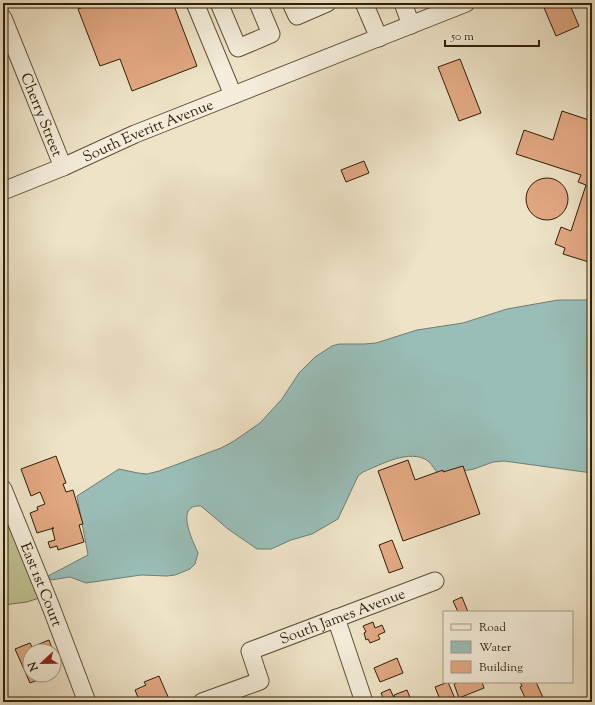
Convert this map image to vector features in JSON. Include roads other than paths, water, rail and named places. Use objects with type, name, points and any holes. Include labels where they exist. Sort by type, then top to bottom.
[{"type":"street","points":[[195,3],[233,96]]},
{"type":"street","points":[[219,3],[238,48],[271,34],[258,3]]},
{"type":"street","points":[[292,3],[297,16],[326,3]]},
{"type":"street","points":[[364,3],[379,38]]},
{"type":"street","points":[[403,3],[411,25]]},
{"type":"street","name":"South Everitt Avenue","points":[[3,191],[63,168],[135,134],[466,3]]},
{"type":"street","name":"Cherry Street","points":[[3,18],[63,168]]},
{"type":"street","points":[[208,35],[229,27]]},
{"type":"street","name":"East 1st Court","points":[[3,490],[51,607],[87,702]]},
{"type":"street","name":"South James Avenue","points":[[202,702],[260,681],[250,651],[435,581]]},
{"type":"street","points":[[336,618],[364,702]]},
{"type":"water","points":[[558,300],[592,300],[592,473],[504,461],[493,462],[474,469],[440,475],[428,461],[421,457],[404,457],[395,459],[363,472],[358,476],[338,519],[312,534],[291,540],[271,549],[257,549],[228,529],[201,506],[193,507],[188,511],[188,524],[198,553],[195,564],[190,569],[175,575],[141,575],[86,583],[70,577],[51,580],[48,576],[88,555],[77,496],[119,469],[147,474],[221,448],[234,441],[260,423],[282,399],[299,373],[315,357],[332,346],[339,344],[376,343],[417,330],[463,323],[507,309]]}]
